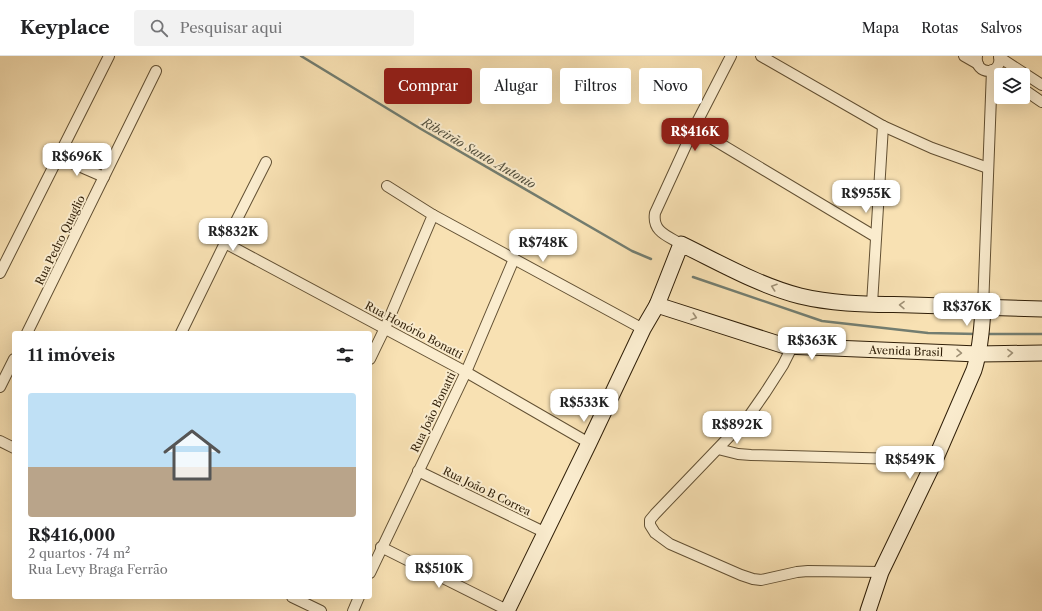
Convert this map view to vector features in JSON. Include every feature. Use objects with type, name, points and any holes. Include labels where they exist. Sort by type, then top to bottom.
[{"type":"main road","points":[[507,611],[546,533],[643,329],[657,305],[681,244],[766,285],[801,296],[822,300],[982,310],[1042,309]]},
{"type":"main road","name":"Avenida Brasil","points":[[657,305],[792,347],[978,349],[1042,353]]},
{"type":"main road","points":[[868,611],[881,572],[935,460],[974,370],[982,310]]},
{"type":"street","points":[[0,274],[109,56]]},
{"type":"street","points":[[681,244],[659,231],[656,226],[655,216],[657,208],[694,128],[731,56]]},
{"type":"street","points":[[761,56],[883,126],[932,148],[988,168]]},
{"type":"street","points":[[964,56],[977,60],[980,68],[994,72]]},
{"type":"street","points":[[996,68],[999,63],[999,56]]},
{"type":"street","points":[[999,56],[1042,85]]},
{"type":"street","name":"Rua Pedro Quaglio","points":[[28,331],[156,71]]},
{"type":"street","points":[[982,310],[988,168],[994,86]]},
{"type":"street","points":[[1030,94],[1042,102]]},
{"type":"street","points":[[872,304],[883,126]]},
{"type":"street","points":[[694,128],[876,237]]},
{"type":"street","points":[[58,157],[104,177]]},
{"type":"street","points":[[182,331],[266,162]]},
{"type":"street","points":[[387,186],[433,215],[643,329]]},
{"type":"street","points":[[372,355],[433,215]]},
{"type":"street","name":"Rua Honório Bonatti","points":[[225,243],[466,372],[589,443]]},
{"type":"street","name":"Rua João Bonatti","points":[[372,568],[466,372],[514,259]]},
{"type":"street","points":[[792,347],[780,370],[753,411],[654,514],[650,520],[650,525],[655,533],[670,544],[741,575],[754,579],[761,580],[808,571],[881,572]]},
{"type":"street","points":[[0,387],[12,363]]},
{"type":"street","points":[[0,441],[12,447]]},
{"type":"street","points":[[718,449],[738,454],[751,455],[935,460]]},
{"type":"street","name":"Rua João B Correa","points":[[418,471],[546,533]]},
{"type":"street","points":[[381,547],[507,611]]},
{"type":"street","points":[[296,599],[321,611]]},
{"type":"street","points":[[353,611],[358,599]]},
{"type":"waterway","name":"Ribeirão Santo Antonio","points":[[301,56],[421,129],[632,251],[651,259]]},
{"type":"waterway","name":"Ribeirão Santo Antonio","points":[[693,277],[822,321],[928,333],[977,334]]},
{"type":"waterway","name":"Ribeirão Santo Antonio","points":[[986,334],[1042,334]]}]
